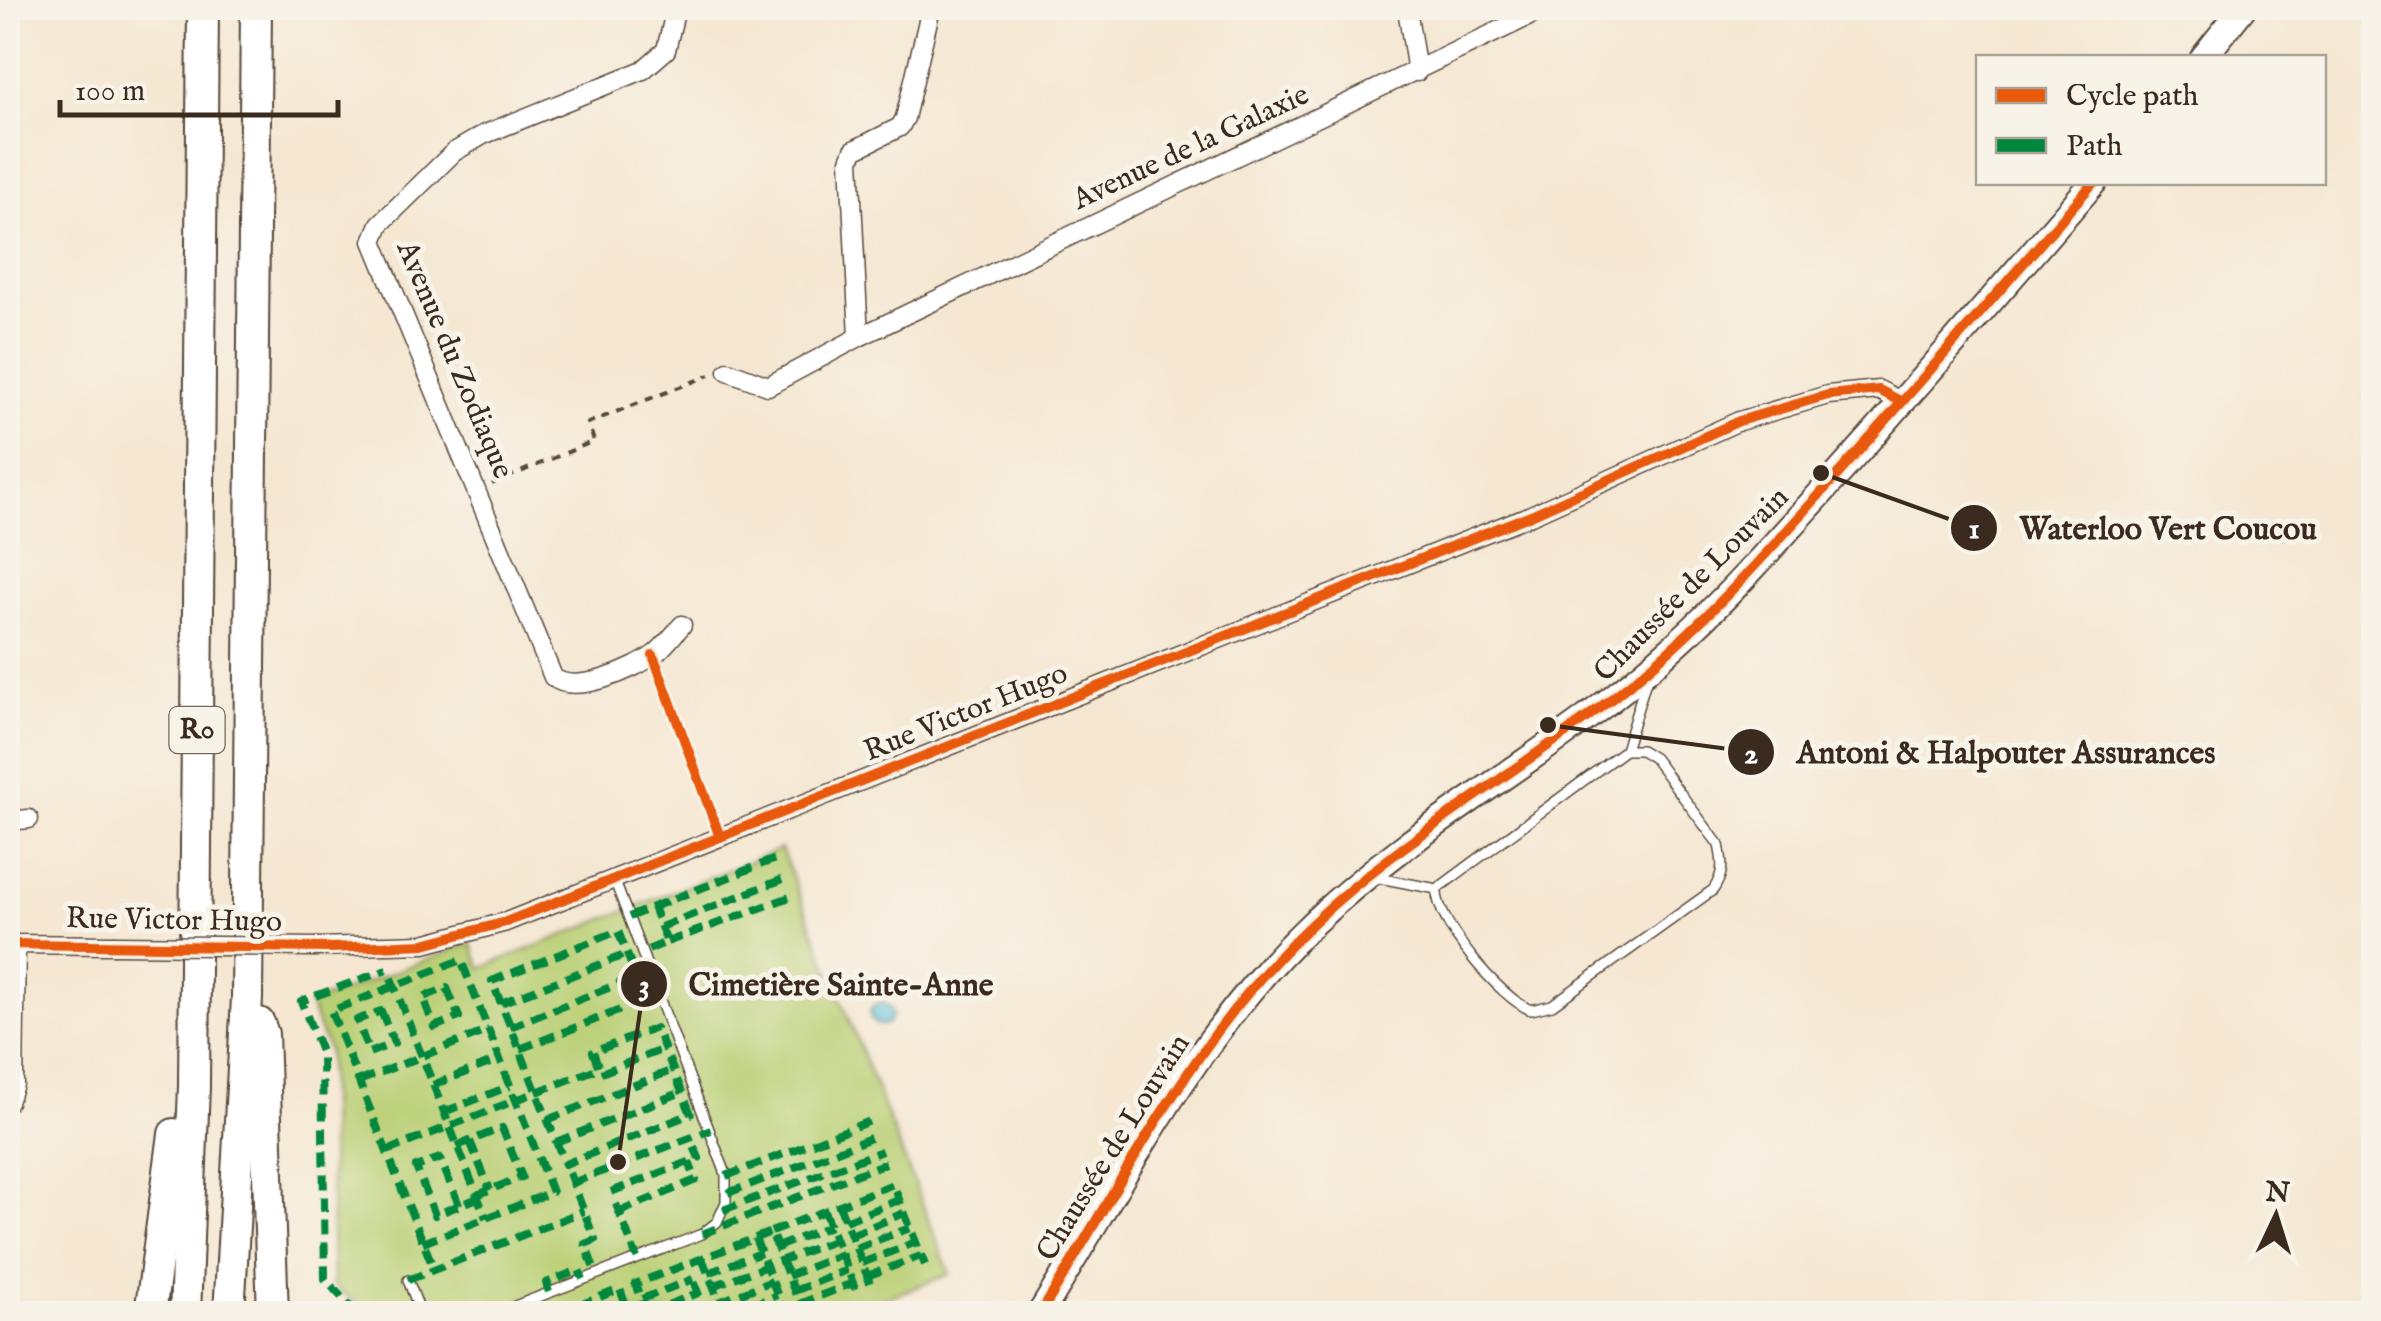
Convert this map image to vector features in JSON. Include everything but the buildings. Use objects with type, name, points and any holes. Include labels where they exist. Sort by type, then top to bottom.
[{"type":"highway","name":"R0","points":[[186,1314],[194,1086],[203,8]]},
{"type":"highway","name":"R0","points":[[229,1314],[246,998],[256,8]]},
{"type":"highway","points":[[246,998],[263,1034],[273,1314]]},
{"type":"highway","points":[[150,1314],[176,1122],[194,1086]]},
{"type":"main road","points":[[2205,55],[2244,8]]},
{"type":"main road","name":"Chaussée de Louvain","points":[[1040,1314],[1171,1093],[1237,1004],[1311,925],[1366,876],[1433,823],[1618,696],[1650,668],[1787,530],[2091,185]]},
{"type":"street","name":"Avenue du Zodiaque","points":[[676,8],[666,50],[644,70],[483,135],[454,152],[380,224],[373,241],[553,677],[563,686],[578,687],[653,655],[682,625]]},
{"type":"street","points":[[859,337],[850,160],[854,150],[900,127],[931,8]]},
{"type":"street","points":[[1406,8],[1417,72]]},
{"type":"street","name":"Avenue de la Galaxie","points":[[728,371],[768,386],[859,337],[1546,8]]},
{"type":"street","name":"Rue Victor Hugo","points":[[12,944],[316,948],[424,944],[506,922],[1530,515],[1738,421],[1828,395],[1879,390],[1902,402]]},
{"type":"street","points":[[8,820],[28,819]]},
{"type":"street","points":[[8,1102],[14,1084],[12,944]]},
{"type":"lane","points":[[1366,876],[1437,888],[1624,750],[1650,668]]},
{"type":"lane","points":[[1437,888],[1440,907],[1493,984],[1506,998],[1531,1010],[1552,1005],[1713,890],[1722,872],[1719,845],[1654,758],[1641,750],[1624,750]]},
{"type":"lane","points":[[494,1314],[702,1234],[717,1222],[726,1202],[726,1174],[711,1130],[614,879]]},
{"type":"lane","points":[[408,1280],[421,1314]]},
{"type":"path","points":[[479,490],[594,441],[588,423],[691,381]]},
{"type":"green space","points":[[781,849],[950,1274],[846,1313],[370,1313],[333,1285],[328,1050],[309,1004],[471,943],[481,968]]},
{"type":"water","points":[[881,1003],[889,1006],[889,1022],[881,1025],[873,1022],[870,1014],[873,1006]]},
{"type":"marked path","points":[[653,907],[775,859]]},
{"type":"marked path","points":[[661,927],[783,879]]},
{"type":"marked path","points":[[667,942],[790,897]]},
{"type":"marked path","points":[[629,917],[653,907],[667,942],[643,952]]},
{"type":"marked path","points":[[387,1151],[516,1100],[599,1068],[593,1052],[656,1028],[691,1114],[565,1164],[538,1095],[529,1072],[492,981],[618,931],[645,1000]]},
{"type":"marked path","points":[[501,1003],[627,954]]},
{"type":"marked path","points":[[423,1243],[552,1192],[461,960],[331,1011],[395,1172],[421,1237],[434,1269]]},
{"type":"marked path","points":[[357,1314],[325,1279],[322,1054],[301,1001],[387,970]]},
{"type":"marked path","points":[[510,1027],[636,977]]},
{"type":"marked path","points":[[391,978],[486,1218]]},
{"type":"marked path","points":[[447,988],[459,1017],[434,1027],[423,997],[447,988]]},
{"type":"marked path","points":[[520,1049],[659,995]]},
{"type":"marked path","points":[[381,1011],[394,1043],[369,1053],[357,1020],[381,1011]]},
{"type":"marked path","points":[[359,1081],[489,1030]]},
{"type":"marked path","points":[[601,1073],[664,1049]]},
{"type":"marked path","points":[[433,1085],[500,1059]]},
{"type":"marked path","points":[[547,1120],[673,1070]]},
{"type":"marked path","points":[[8,1087],[14,1084]]},
{"type":"marked path","points":[[444,1112],[510,1086]]},
{"type":"marked path","points":[[556,1142],[682,1092]]},
{"type":"marked path","points":[[726,1176],[870,1121]]},
{"type":"marked path","points":[[457,1146],[502,1128],[522,1177],[477,1195]]},
{"type":"marked path","points":[[572,1183],[711,1130]]},
{"type":"marked path","points":[[728,1193],[876,1136]]},
{"type":"marked path","points":[[611,1192],[699,1158],[690,1138]]},
{"type":"marked path","points":[[470,1141],[490,1190]]},
{"type":"marked path","points":[[723,1210],[882,1151]]},
{"type":"marked path","points":[[459,1205],[440,1158],[416,1167],[435,1215],[478,1198]]},
{"type":"marked path","points":[[619,1212],[696,1180],[689,1162]]},
{"type":"marked path","points":[[702,1234],[886,1163]]},
{"type":"marked path","points":[[569,1173],[595,1240],[585,1244],[596,1274]]},
{"type":"marked path","points":[[771,1232],[893,1184],[925,1265]]},
{"type":"marked path","points":[[845,1221],[899,1200]]},
{"type":"marked path","points":[[616,1204],[637,1258]]},
{"type":"marked path","points":[[839,1205],[870,1283]]},
{"type":"marked path","points":[[408,1280],[584,1211]]},
{"type":"marked path","points":[[824,1211],[857,1293]]},
{"type":"marked path","points":[[851,1235],[904,1213]]},
{"type":"marked path","points":[[777,1247],[830,1226]]},
{"type":"marked path","points":[[856,1248],[910,1228]]},
{"type":"marked path","points":[[647,1314],[635,1284],[771,1232],[803,1313]]},
{"type":"marked path","points":[[755,1238],[785,1314]]},
{"type":"marked path","points":[[713,1286],[836,1240]]},
{"type":"marked path","points":[[862,1263],[916,1242]]},
{"type":"marked path","points":[[708,1273],[761,1253]]},
{"type":"marked path","points":[[788,1276],[842,1254]]},
{"type":"marked path","points":[[867,1276],[921,1256]]},
{"type":"marked path","points":[[702,1258],[724,1314]]},
{"type":"marked path","points":[[549,1292],[546,1283],[579,1270],[583,1279]]},
{"type":"marked path","points":[[794,1291],[847,1270]]},
{"type":"marked path","points":[[642,1299],[693,1279]]},
{"type":"marked path","points":[[719,1302],[772,1281]]},
{"type":"marked path","points":[[694,1282],[706,1314]]},
{"type":"marked path","points":[[799,1304],[853,1283]]},
{"type":"marked path","points":[[557,1314],[620,1289],[629,1314]]},
{"type":"marked path","points":[[647,1313],[698,1293]]},
{"type":"marked path","points":[[729,1314],[777,1295]]},
{"type":"marked path","points":[[603,1314],[626,1305]]},
{"type":"marked path","points":[[461,1314],[474,1309],[476,1314]]},
{"type":"cycle path","points":[[1040,1314],[1164,1109],[1271,966],[1356,885],[1585,719],[1694,628],[1830,483],[2091,185]]},
{"type":"cycle path","points":[[8,944],[330,948],[424,944],[506,922],[1531,515],[1739,421],[1828,395],[1879,390],[1902,402]]},
{"type":"cycle path","points":[[653,655],[720,837]]},
{"type":"place","name":"Waterloo Vert Coucou","points":[[1821,473]]},
{"type":"place","name":"Antoni & Halpouter Assurances","points":[[1548,725]]},
{"type":"place","name":"Cimetière Sainte-Anne","points":[[618,1162]]}]
